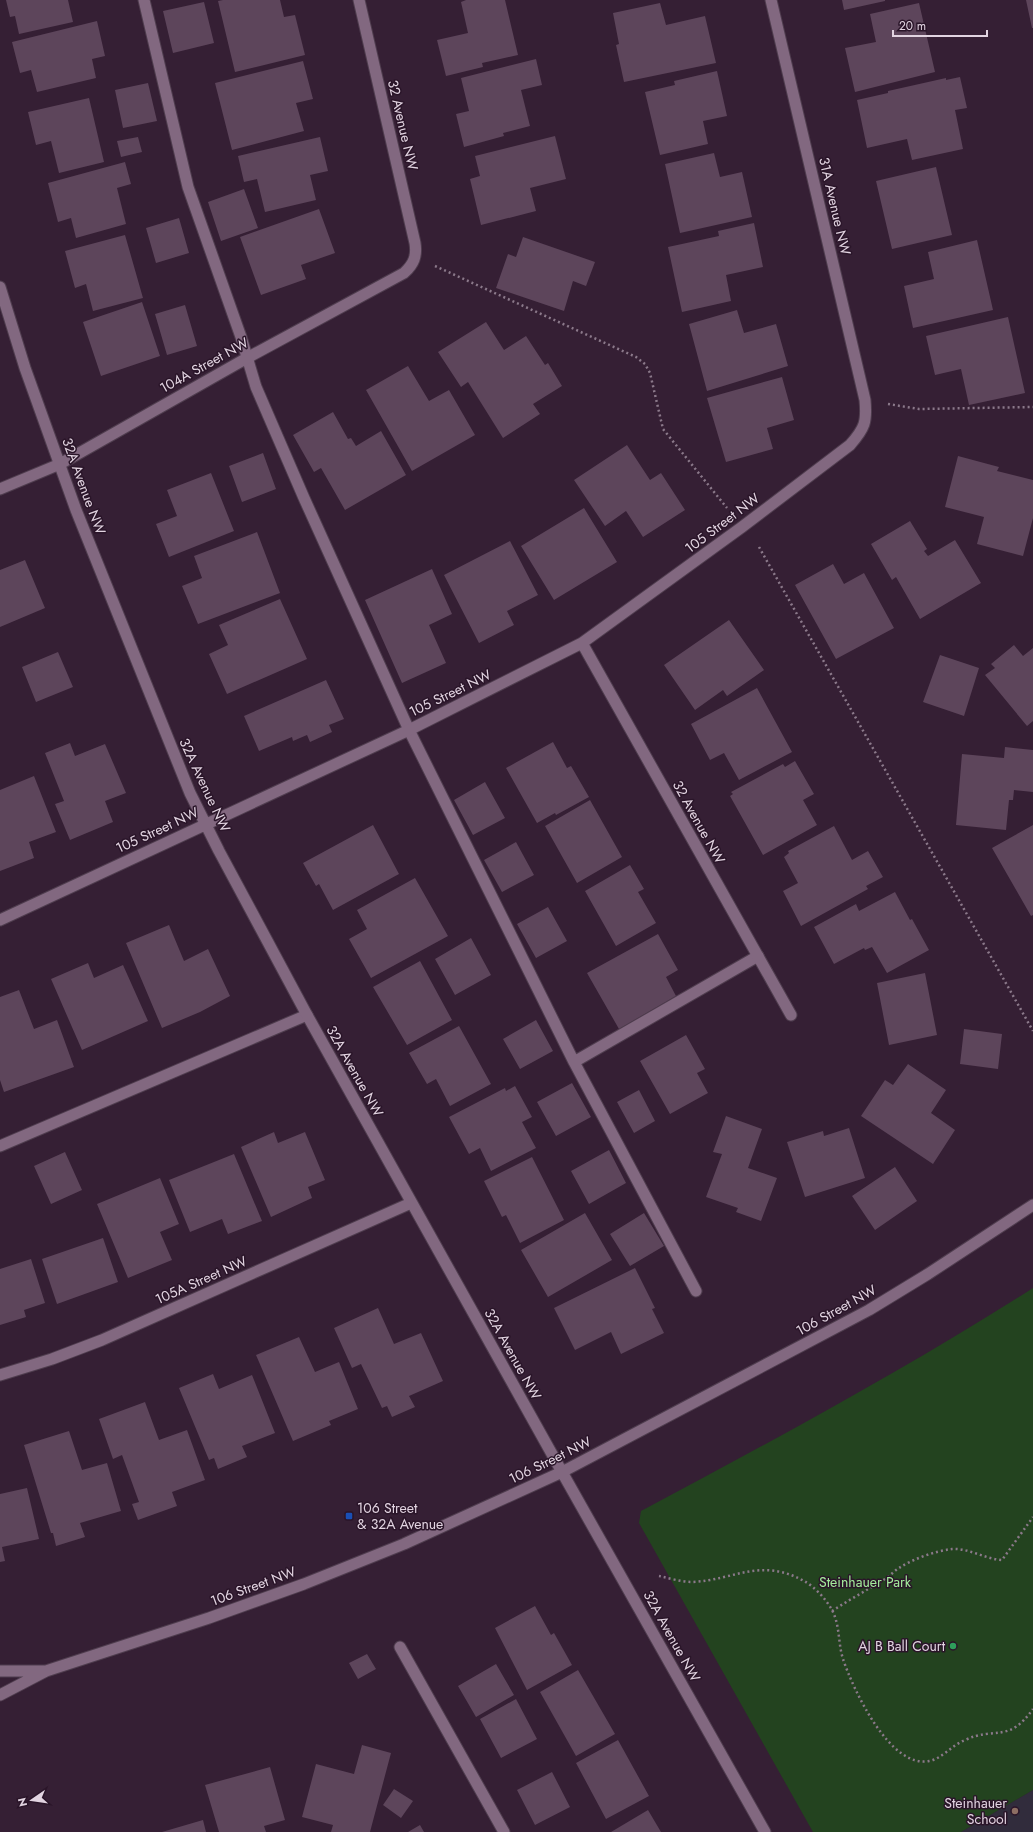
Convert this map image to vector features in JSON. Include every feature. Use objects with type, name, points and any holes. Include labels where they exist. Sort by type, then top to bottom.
[{"type":"street","points":[[144,0],[188,187],[241,337],[256,387],[304,498],[409,730],[574,1062],[696,1291]]},
{"type":"street","name":"32 Avenue NW","points":[[358,0],[415,242],[416,257]]},
{"type":"street","name":"31A Avenue NW","points":[[771,0],[866,400],[867,419]]},
{"type":"street","name":"104A Street NW","points":[[0,489],[60,464],[247,358],[404,273],[410,268],[416,257]]},
{"type":"street","name":"32A Avenue NW","points":[[0,287],[25,368],[60,464],[176,762],[205,824],[307,1015],[411,1203],[765,1832]]},
{"type":"street","name":"105 Street NW","points":[[0,920],[409,730],[582,643],[742,527],[850,445],[859,435],[867,419]]},
{"type":"street","name":"32 Avenue NW","points":[[582,643],[791,1015]]},
{"type":"street","points":[[574,1062],[758,956]]},
{"type":"street","points":[[0,1146],[307,1015]]},
{"type":"street","name":"105A Street NW","points":[[0,1376],[52,1359],[102,1340],[411,1203]]},
{"type":"street","name":"106 Street NW","points":[[0,1695],[46,1671],[209,1618],[304,1584],[404,1544],[562,1472],[869,1310],[928,1274],[1033,1205]]},
{"type":"street","points":[[400,1647],[504,1832]]},
{"type":"street","name":"106 Street NW","points":[[0,1671],[46,1671]]},
{"type":"path","points":[[416,257],[636,357],[645,364],[650,373],[662,429],[727,508]]},
{"type":"path","points":[[866,400],[919,409],[1033,407]]},
{"type":"path","points":[[759,547],[1033,1031]]},
{"type":"path","points":[[832,1611],[863,1590],[885,1579],[900,1567],[925,1556],[952,1549],[973,1552],[993,1559],[1002,1560],[1033,1517]]},
{"type":"path","points":[[659,1576],[691,1582],[749,1570],[766,1570],[783,1572],[805,1582],[818,1592],[832,1611],[837,1624],[842,1656],[861,1703],[879,1729],[897,1750],[915,1762],[930,1761],[942,1755],[959,1742],[973,1736],[1009,1731],[1025,1720],[1033,1709]]},
{"type":"shaded area","name":"Steinhauer School","points":[[1033,1790],[1033,1832],[961,1832]]},
{"type":"green space","name":"Steinhauer Park","points":[[1033,1288],[1033,1790],[961,1832],[813,1832],[639,1523],[641,1511],[790,1431],[937,1347]]},
{"type":"building","points":[[6,0],[68,0],[73,22],[19,34],[15,16],[10,17]]},
{"type":"building","points":[[280,0],[284,17],[295,15],[305,55],[235,72],[218,1]]},
{"type":"building","points":[[466,0],[505,0],[518,55],[482,63],[483,67],[446,76],[437,40],[468,33],[461,2]]},
{"type":"building","points":[[842,0],[885,0],[885,1],[844,10]]},
{"type":"building","points":[[1026,0],[1033,0],[1033,28],[1032,28]]},
{"type":"building","points":[[204,2],[214,43],[173,53],[163,11]]},
{"type":"building","points":[[660,3],[666,25],[705,16],[716,63],[624,82],[616,45],[619,44],[613,13]]},
{"type":"building","points":[[919,3],[935,72],[855,92],[845,48],[876,42],[870,14]]},
{"type":"building","points":[[97,21],[105,56],[92,59],[96,78],[37,92],[31,70],[20,73],[12,42]]},
{"type":"building","points":[[536,59],[542,85],[521,90],[530,126],[503,133],[504,136],[464,147],[456,114],[469,111],[461,78]]},
{"type":"building","points":[[303,61],[313,99],[296,103],[304,131],[232,150],[215,83]]},
{"type":"building","points":[[717,71],[727,116],[703,121],[708,144],[660,155],[645,92],[675,85],[674,81]]},
{"type":"building","points":[[960,77],[967,108],[955,110],[963,149],[912,160],[907,139],[867,148],[857,100],[888,93],[888,91],[946,78],[946,80]]},
{"type":"building","points":[[148,83],[157,121],[123,128],[115,90]]},
{"type":"building","points":[[89,98],[104,162],[59,173],[51,141],[36,145],[28,112]]},
{"type":"building","points":[[555,136],[566,179],[530,188],[536,211],[481,225],[470,179],[480,176],[475,156]]},
{"type":"building","points":[[138,137],[142,152],[121,157],[117,141]]},
{"type":"building","points":[[320,137],[328,171],[310,175],[316,200],[265,212],[257,179],[244,182],[238,156]]},
{"type":"building","points":[[714,153],[720,177],[742,172],[752,217],[680,233],[665,164]]},
{"type":"building","points":[[125,162],[131,184],[117,188],[126,224],[76,238],[71,218],[58,222],[48,183]]},
{"type":"building","points":[[936,167],[952,235],[892,249],[876,181]]},
{"type":"building","points":[[244,189],[258,228],[221,241],[208,202]]},
{"type":"building","points":[[319,209],[335,253],[301,265],[306,279],[261,295],[240,237]]},
{"type":"building","points":[[179,218],[189,253],[156,263],[146,228]]},
{"type":"building","points":[[754,223],[763,267],[726,275],[731,301],[682,312],[668,247],[719,236],[718,231]]},
{"type":"building","points":[[125,235],[143,298],[93,311],[86,284],[75,288],[65,251]]},
{"type":"building","points":[[523,237],[595,262],[586,286],[573,281],[564,311],[496,288],[508,254],[516,257]]},
{"type":"building","points":[[977,240],[993,310],[913,328],[904,286],[934,279],[928,252]]},
{"type":"building","points":[[142,302],[160,356],[101,376],[83,322]]},
{"type":"building","points":[[185,305],[197,346],[167,355],[155,314]]},
{"type":"building","points":[[737,310],[744,333],[776,324],[788,366],[707,391],[689,324]]},
{"type":"building","points":[[1008,317],[1025,393],[969,405],[961,369],[935,375],[926,336]]},
{"type":"building","points":[[486,322],[504,350],[526,336],[545,365],[548,363],[562,386],[533,404],[540,414],[503,438],[468,382],[461,387],[438,352]]},
{"type":"building","points":[[408,366],[429,401],[449,390],[475,435],[412,471],[366,390]]},
{"type":"building","points":[[782,377],[794,420],[767,428],[773,449],[726,462],[707,398]]},
{"type":"building","points":[[333,412],[348,439],[351,438],[356,446],[381,431],[406,475],[345,510],[321,468],[314,472],[293,435]]},
{"type":"building","points":[[627,445],[650,480],[661,473],[685,510],[643,537],[626,511],[605,526],[574,480]]},
{"type":"building","points":[[263,453],[276,489],[242,502],[229,466]]},
{"type":"building","points":[[958,456],[999,467],[997,471],[1033,480],[1033,518],[1023,556],[977,544],[984,517],[945,507]]},
{"type":"building","points":[[211,473],[234,531],[169,557],[156,524],[177,516],[167,490]]},
{"type":"building","points":[[584,508],[617,562],[554,600],[521,546]]},
{"type":"building","points":[[910,521],[927,549],[924,551],[928,556],[955,540],[981,583],[920,619],[896,577],[892,580],[871,544]]},
{"type":"building","points":[[257,532],[280,593],[198,624],[182,586],[202,578],[194,556]]},
{"type":"building","points":[[510,541],[538,595],[507,611],[514,625],[479,643],[444,575]]},
{"type":"building","points":[[25,560],[45,608],[0,627],[0,570]]},
{"type":"building","points":[[833,564],[844,584],[864,573],[894,628],[836,659],[795,585]]},
{"type":"building","points":[[432,569],[452,614],[429,625],[446,663],[402,683],[365,600]]},
{"type":"building","points":[[280,599],[307,659],[227,694],[209,654],[228,645],[219,625]]},
{"type":"building","points":[[729,620],[764,670],[727,696],[723,690],[695,710],[664,665]]},
{"type":"building","points":[[1014,645],[1023,656],[1033,648],[1033,721],[1027,726],[985,675],[995,668],[991,664]]},
{"type":"building","points":[[58,652],[73,687],[36,702],[22,667]]},
{"type":"building","points":[[940,655],[979,668],[964,716],[923,702]]},
{"type":"building","points":[[326,680],[344,719],[329,725],[332,732],[310,742],[307,735],[293,741],[292,737],[259,751],[244,716]]},
{"type":"building","points":[[757,688],[792,752],[739,780],[724,753],[710,760],[691,724]]},
{"type":"building","points":[[553,742],[567,768],[571,766],[589,797],[556,815],[555,813],[537,823],[506,768]]},
{"type":"building","points":[[70,743],[75,756],[105,744],[126,793],[105,801],[113,822],[70,840],[55,804],[64,801],[45,753]]},
{"type":"building","points":[[1005,747],[1033,750],[1033,792],[1014,790],[1013,800],[1009,800],[1006,830],[956,825],[962,754],[1004,758]]},
{"type":"building","points":[[795,761],[814,794],[803,800],[817,825],[763,855],[730,796],[733,794],[731,792],[783,764],[785,767]]},
{"type":"building","points":[[34,776],[56,832],[29,842],[34,858],[0,871],[0,790]]},
{"type":"building","points":[[485,782],[505,818],[473,835],[454,800]]},
{"type":"building","points":[[590,800],[622,857],[577,883],[545,826]]},
{"type":"building","points":[[373,825],[399,874],[333,910],[319,884],[316,886],[303,863]]},
{"type":"building","points":[[1033,825],[1033,915],[1031,916],[992,848]]},
{"type":"building","points":[[834,826],[852,860],[868,851],[883,877],[866,886],[868,889],[801,926],[783,891],[798,883],[784,857],[789,853],[788,851]]},
{"type":"building","points":[[516,842],[534,875],[502,892],[484,860]]},
{"type":"building","points":[[630,865],[644,889],[638,892],[656,923],[616,946],[585,891]]},
{"type":"building","points":[[415,878],[448,936],[371,978],[349,939],[367,929],[357,910]]},
{"type":"building","points":[[895,892],[910,920],[912,919],[929,950],[887,973],[872,947],[865,950],[864,948],[834,964],[814,927],[856,904],[859,911]]},
{"type":"building","points":[[548,907],[567,941],[536,958],[517,924]]},
{"type":"building","points":[[169,925],[184,961],[208,949],[230,996],[200,1012],[162,1028],[126,943]]},
{"type":"building","points":[[658,934],[678,970],[666,977],[676,996],[619,1029],[587,973]]},
{"type":"building","points":[[471,938],[491,975],[455,995],[435,959]]},
{"type":"building","points":[[420,961],[452,1020],[407,1045],[373,987]]},
{"type":"building","points":[[88,963],[94,978],[123,965],[148,1021],[82,1050],[51,979]]},
{"type":"building","points":[[925,973],[937,1035],[889,1045],[877,983]]},
{"type":"building","points":[[19,990],[34,1029],[57,1020],[74,1067],[4,1092],[0,1080],[0,997]]},
{"type":"building","points":[[536,1020],[553,1051],[520,1069],[503,1039]]},
{"type":"building","points":[[459,1026],[491,1084],[450,1106],[436,1079],[427,1084],[409,1053]]},
{"type":"building","points":[[964,1029],[1002,1034],[998,1069],[960,1064]]},
{"type":"building","points":[[686,1035],[705,1069],[697,1073],[708,1093],[670,1114],[640,1061]]},
{"type":"building","points":[[908,1064],[946,1090],[931,1113],[955,1130],[933,1164],[861,1116],[885,1080],[893,1085]]},
{"type":"building","points":[[572,1083],[591,1117],[556,1136],[537,1102]]},
{"type":"building","points":[[515,1086],[532,1117],[522,1122],[536,1148],[491,1171],[480,1148],[469,1154],[449,1117],[505,1088],[506,1091]]},
{"type":"building","points":[[639,1090],[655,1121],[634,1133],[617,1102]]},
{"type":"building","points":[[726,1116],[762,1129],[748,1168],[777,1178],[761,1221],[736,1212],[738,1208],[706,1197],[722,1154],[713,1152]]},
{"type":"building","points":[[849,1128],[865,1178],[805,1197],[787,1142],[823,1131],[824,1136]]},
{"type":"building","points":[[274,1132],[278,1143],[305,1132],[325,1180],[308,1187],[312,1198],[271,1217],[241,1147]]},
{"type":"building","points":[[609,1150],[626,1183],[589,1204],[571,1171]]},
{"type":"building","points":[[65,1152],[82,1190],[51,1204],[34,1166]]},
{"type":"building","points":[[234,1154],[262,1221],[228,1234],[222,1219],[190,1232],[169,1180]]},
{"type":"building","points":[[532,1157],[564,1220],[520,1243],[506,1215],[502,1217],[484,1181]]},
{"type":"building","points":[[895,1167],[917,1201],[875,1230],[852,1196]]},
{"type":"building","points":[[160,1178],[179,1224],[160,1232],[172,1260],[128,1278],[97,1204]]},
{"type":"building","points":[[585,1213],[612,1260],[548,1297],[521,1250]]},
{"type":"building","points":[[644,1213],[664,1246],[630,1266],[610,1234]]},
{"type":"building","points":[[103,1238],[118,1282],[57,1304],[42,1259]]},
{"type":"building","points":[[31,1259],[45,1303],[24,1310],[26,1317],[0,1325],[0,1269]]},
{"type":"building","points":[[635,1268],[655,1308],[652,1309],[664,1333],[621,1354],[611,1332],[575,1350],[554,1308]]},
{"type":"building","points":[[378,1308],[394,1344],[421,1333],[443,1381],[409,1396],[415,1407],[392,1417],[387,1406],[382,1408],[361,1364],[352,1368],[334,1328]]},
{"type":"building","points":[[299,1337],[315,1372],[339,1362],[358,1409],[329,1421],[331,1425],[293,1441],[256,1355]]},
{"type":"building","points":[[213,1374],[219,1389],[252,1375],[275,1433],[242,1446],[247,1457],[218,1469],[214,1458],[209,1460],[179,1388]]},
{"type":"building","points":[[145,1402],[159,1440],[187,1430],[205,1480],[172,1492],[177,1506],[138,1520],[132,1504],[139,1502],[122,1455],[113,1459],[99,1419]]},
{"type":"building","points":[[69,1431],[82,1470],[107,1463],[121,1511],[80,1523],[85,1537],[56,1546],[24,1445]]},
{"type":"building","points":[[27,1488],[39,1539],[2,1547],[5,1561],[0,1562],[0,1494]]},
{"type":"building","points":[[535,1606],[551,1635],[554,1633],[572,1665],[527,1690],[495,1628]]},
{"type":"building","points":[[367,1654],[376,1669],[358,1679],[349,1663]]},
{"type":"building","points":[[496,1664],[514,1695],[476,1717],[458,1686]]},
{"type":"building","points":[[578,1670],[615,1734],[576,1756],[540,1692]]},
{"type":"building","points":[[516,1699],[537,1739],[501,1758],[480,1719]]},
{"type":"building","points":[[618,1740],[649,1796],[606,1819],[576,1763]]},
{"type":"building","points":[[362,1745],[391,1753],[370,1832],[331,1832],[333,1825],[302,1817],[316,1764],[354,1774]]},
{"type":"building","points":[[270,1767],[285,1820],[264,1826],[266,1832],[219,1832],[205,1785]]},
{"type":"building","points":[[552,1772],[570,1807],[535,1825],[517,1790]]},
{"type":"building","points":[[394,1789],[413,1801],[401,1818],[383,1805]]},
{"type":"building","points":[[648,1810],[661,1832],[611,1832]]},
{"type":"building","points":[[203,1820],[206,1832],[162,1832]]},
{"type":"building","points":[[420,1825],[424,1832],[408,1832]]},
{"type":"place","name":"106 Street & 32A Avenue","points":[[349,1516]]},
{"type":"place","name":"AJ B Ball Court","points":[[953,1646]]},
{"type":"place","name":"Steinhauer School","points":[[1015,1811]]}]
